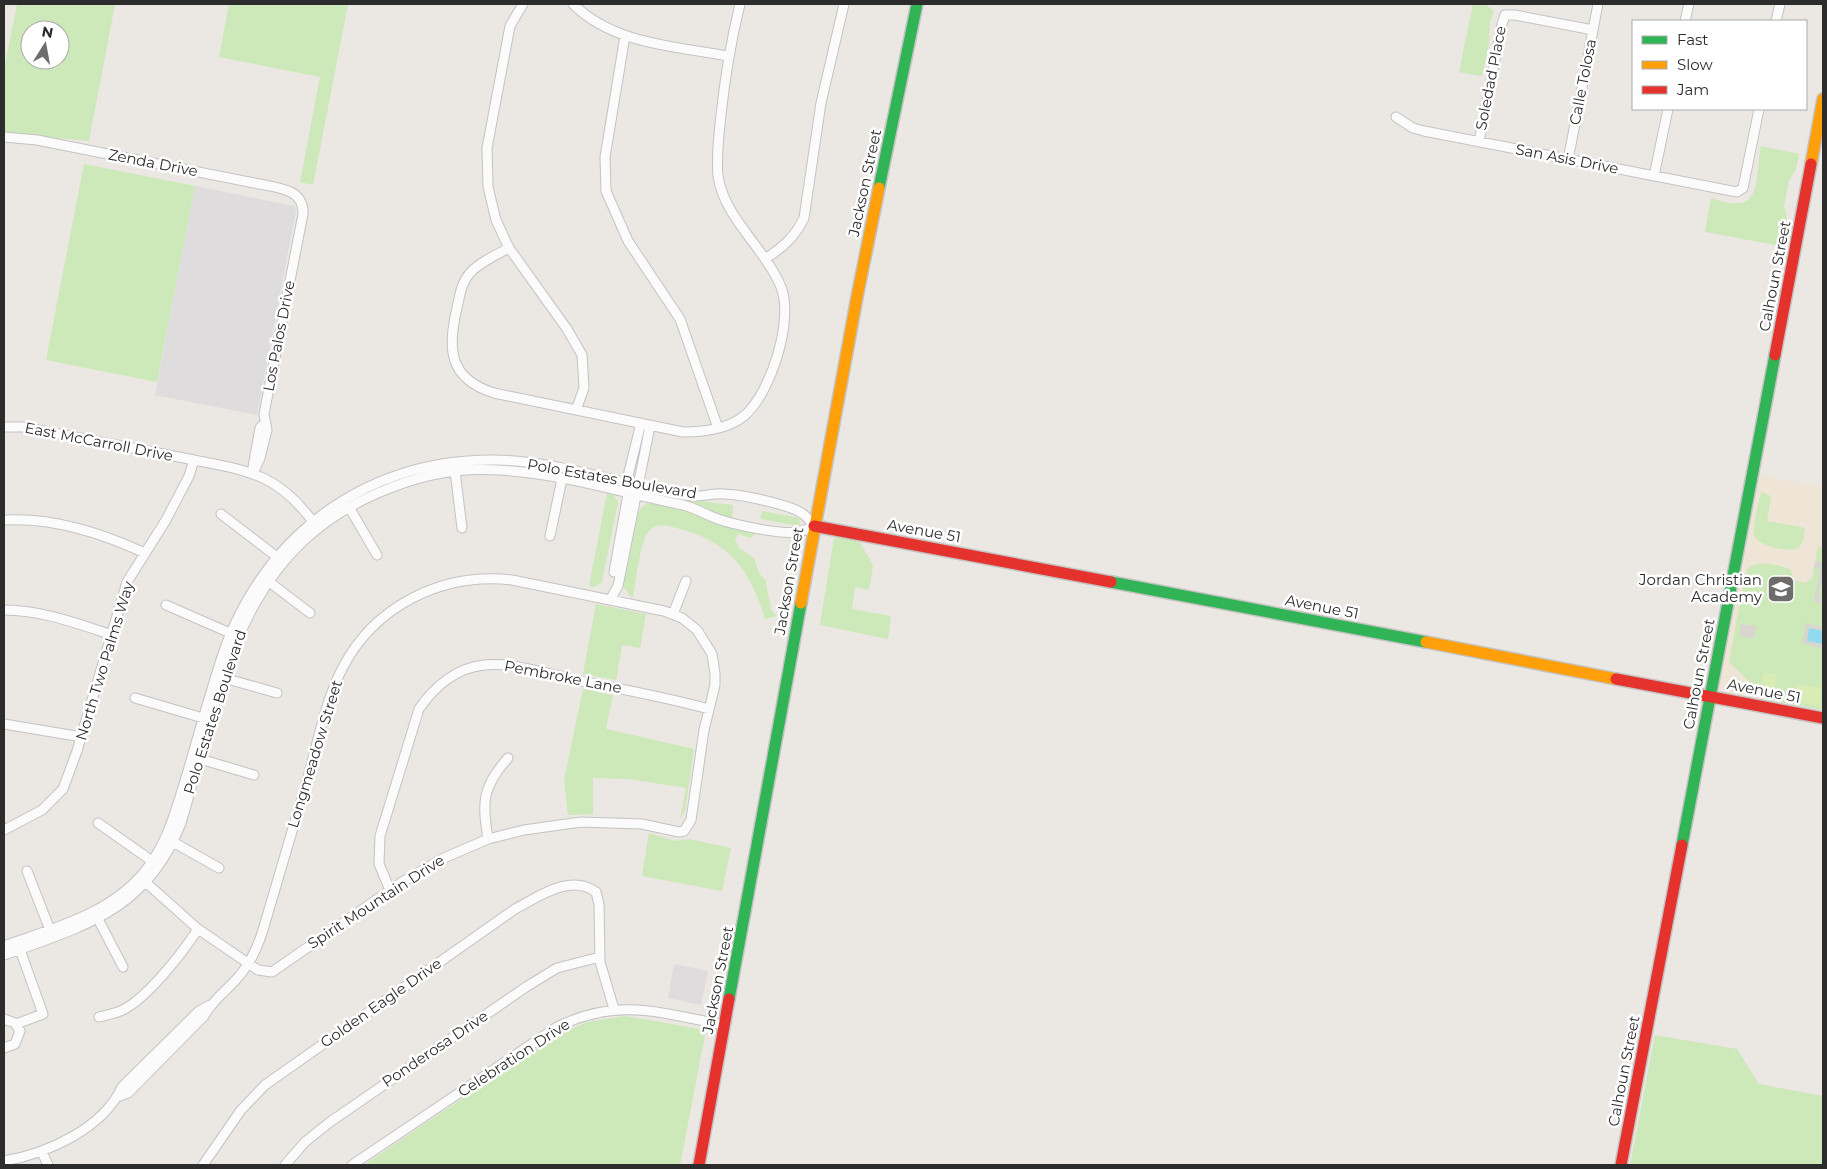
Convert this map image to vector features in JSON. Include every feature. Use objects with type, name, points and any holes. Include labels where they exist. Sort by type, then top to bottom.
[{"type":"street","points":[[523,4],[510,26],[487,148],[488,187],[496,220],[509,248],[567,329],[582,355],[584,388],[576,410]]},
{"type":"street","points":[[573,4],[596,24],[625,36],[728,56]]},
{"type":"street","points":[[509,248],[476,268],[462,284],[452,326],[451,344],[456,366],[464,378],[483,390],[683,432],[702,432],[718,428],[731,424],[744,416],[758,400],[776,356],[785,319],[785,301],[780,285],[765,259],[727,203],[718,177],[718,144],[728,56],[740,4]]},
{"type":"street","points":[[765,259],[784,247],[799,229],[804,218],[809,172],[844,4]]},
{"type":"street","name":"Jackson Street","points":[[699,1165],[814,526],[857,298],[917,4]]},
{"type":"street","name":"Calle Tolosa","points":[[1568,160],[1598,4]]},
{"type":"street","points":[[1685,20],[1689,4]]},
{"type":"street","points":[[1776,20],[1780,4]]},
{"type":"street","name":"Soledad Place","points":[[1479,142],[1502,24],[1506,15],[1515,15],[1593,30]]},
{"type":"street","points":[[625,36],[605,158],[606,191],[628,241],[680,319],[718,428]]},
{"type":"street","name":"Calhoun Street","points":[[1621,1165],[1823,99]]},
{"type":"street","points":[[1654,176],[1668,110]]},
{"type":"street","name":"San Asis Drive","points":[[1396,117],[1413,128],[1424,132],[1741,191],[1745,182],[1759,110]]},
{"type":"street","name":"Zenda Drive","points":[[4,138],[38,140],[259,184],[293,193],[299,198]]},
{"type":"street","name":"Los Palos Drive","points":[[253,473],[260,458],[267,430],[264,414],[303,214],[303,206],[299,198]]},
{"type":"street","points":[[633,489],[628,476],[640,424]]},
{"type":"street","points":[[610,600],[618,586],[633,489],[650,426]]},
{"type":"street","name":"East McCarroll Drive","points":[[4,427],[23,427],[194,460]]},
{"type":"street","points":[[194,460],[238,468],[253,473],[286,491],[315,525]]},
{"type":"street","name":"North Two Palms Way","points":[[4,830],[42,810],[63,789],[82,737],[127,582],[166,520],[189,476],[194,460]]},
{"type":"street","name":"Polo Estates Boulevard","points":[[4,946],[19,945],[99,922],[126,901],[173,842],[240,629],[268,581],[315,525],[349,507],[406,482],[455,471],[512,471],[633,489],[696,496],[725,494],[767,502],[801,512],[814,526],[797,532],[762,529],[720,520],[690,507],[633,489],[513,461],[450,462],[422,467],[386,478],[348,496],[276,557],[252,591],[230,633],[174,820],[143,879],[102,908],[50,930],[19,945],[4,955]]},
{"type":"street","points":[[455,471],[462,528]]},
{"type":"street","points":[[550,536],[562,479]]},
{"type":"street","points":[[349,507],[377,555]]},
{"type":"street","points":[[221,514],[276,557]]},
{"type":"street","points":[[4,520],[39,521],[73,527],[111,538],[145,553]]},
{"type":"street","name":"Avenue 51","points":[[814,526],[1823,718]]},
{"type":"street","name":"Longmeadow Street","points":[[4,1162],[42,1152],[64,1142],[88,1127],[117,1097],[122,1087],[199,1011],[210,1005],[240,975],[249,963],[263,930],[336,684],[350,655],[371,629],[398,606],[432,588],[470,579],[492,578],[512,580],[673,614]]},
{"type":"street","points":[[268,581],[310,613]]},
{"type":"street","points":[[686,582],[673,614],[698,630],[712,654],[715,685],[709,709]]},
{"type":"street","points":[[166,605],[230,633]]},
{"type":"street","points":[[4,610],[49,615],[112,634]]},
{"type":"street","name":"Pembroke Lane","points":[[390,890],[380,864],[380,836],[413,725],[428,696],[440,684],[467,669],[496,664],[671,699],[709,709]]},
{"type":"street","points":[[224,678],[278,693]]},
{"type":"street","points":[[135,698],[203,718]]},
{"type":"street","name":"Spirit Mountain Drive","points":[[143,879],[198,929],[265,972],[278,970],[288,959],[390,890],[444,858],[488,839],[524,830],[581,822],[642,824],[679,832],[687,828],[691,820],[704,730],[709,709]]},
{"type":"street","points":[[4,724],[82,737]]},
{"type":"street","points":[[488,839],[483,810],[484,797],[493,778],[508,758]]},
{"type":"street","points":[[200,759],[254,775]]},
{"type":"street","points":[[98,823],[152,862]]},
{"type":"street","points":[[173,842],[219,868]]},
{"type":"street","points":[[27,871],[50,930]]},
{"type":"street","name":"Golden Eagle Drive","points":[[203,1165],[241,1110],[265,1084],[515,910],[554,888],[577,885],[590,888],[596,892],[599,904],[600,957]]},
{"type":"street","points":[[99,922],[123,967]]},
{"type":"street","points":[[99,1017],[120,1012],[140,997],[181,954],[198,929]]},
{"type":"street","points":[[16,1024],[43,1014],[19,945]]},
{"type":"street","points":[[600,957],[614,1009]]},
{"type":"street","name":"Ponderosa Drive","points":[[285,1165],[305,1142],[330,1122],[526,987],[557,968],[600,957]]},
{"type":"street","name":"Celebration Drive","points":[[352,1165],[557,1027],[585,1015],[614,1009],[653,1012],[724,1025]]},
{"type":"street","points":[[4,1019],[12,1020],[20,1031],[18,1041],[11,1047],[4,1048]]},
{"type":"street","points":[[42,1152],[48,1165]]},
{"type":"shaded area","points":[[195,186],[294,206],[296,210],[257,415],[155,395]]},
{"type":"shaded area","name":"Jordan Christian Academy","points":[[1760,475],[1823,487],[1823,710],[1718,691]]},
{"type":"shaded area","points":[[1823,554],[1823,573],[1819,598],[1823,599],[1823,604],[1814,602],[1820,569],[1814,567],[1815,561],[1822,562]]},
{"type":"shaded area","points":[[1806,623],[1823,627],[1823,631],[1809,628],[1807,641],[1823,644],[1823,648],[1802,644]]},
{"type":"shaded area","points":[[1741,624],[1756,626],[1754,638],[1739,636]]},
{"type":"shaded area","points":[[674,964],[708,971],[701,1005],[668,998]]},
{"type":"green space","points":[[17,4],[115,4],[89,141],[4,133],[4,70]]},
{"type":"green space","points":[[229,4],[348,4],[313,185],[300,182],[320,77],[219,57]]},
{"type":"green space","points":[[1473,4],[1485,4],[1494,11],[1490,22],[1489,44],[1482,76],[1459,72]]},
{"type":"green space","points":[[1761,146],[1799,154],[1796,169],[1789,181],[1784,206],[1787,216],[1781,246],[1705,232],[1711,198],[1728,203],[1740,203],[1748,200],[1753,193]]},
{"type":"green space","points":[[84,164],[195,186],[157,382],[46,360]]},
{"type":"green space","points":[[1761,492],[1771,496],[1767,521],[1805,528],[1803,540],[1799,547],[1789,550],[1775,548],[1761,542],[1754,535]]},
{"type":"green space","points":[[607,493],[613,494],[618,502],[602,582],[594,587],[589,586]]},
{"type":"green space","points":[[672,498],[733,505],[732,519],[696,504]]},
{"type":"green space","points":[[647,503],[687,510],[719,525],[757,533],[750,538],[738,534],[735,540],[739,548],[754,558],[759,573],[766,581],[771,610],[777,616],[765,619],[753,587],[745,573],[725,551],[697,535],[668,526],[657,526],[650,530],[647,535],[641,551],[633,597],[630,596],[623,586],[639,510]]},
{"type":"green space","points":[[762,511],[799,518],[800,525],[760,519]]},
{"type":"green space","points":[[838,537],[860,542],[873,566],[869,590],[855,587],[852,609],[891,616],[888,639],[820,625],[834,538]]},
{"type":"green space","points":[[1818,547],[1823,548],[1823,710],[1768,700],[1729,662],[1746,571],[1755,565],[1773,564],[1790,569],[1795,581],[1806,583],[1812,578]]},
{"type":"green space","points":[[596,604],[646,614],[640,648],[622,645],[616,680],[583,674]]},
{"type":"green space","points":[[1763,673],[1776,674],[1775,687],[1762,686]]},
{"type":"green space","points":[[1797,684],[1822,688],[1819,706],[1794,702]]},
{"type":"green space","points":[[583,689],[613,695],[606,729],[694,749],[685,811],[680,819],[686,788],[630,779],[593,778],[593,814],[568,815],[564,780]]},
{"type":"green space","points":[[649,833],[675,841],[689,839],[731,848],[722,891],[642,876]]},
{"type":"green space","points":[[625,1016],[706,1030],[680,1165],[364,1165],[553,1037],[587,1022]]},
{"type":"green space","points":[[1655,1035],[1737,1049],[1759,1084],[1823,1096],[1823,1165],[1630,1165]]},
{"type":"water","points":[[1809,628],[1823,631],[1823,644],[1807,641]]},
{"type":"traffic: fast","points":[[879,188],[917,4]]},
{"type":"traffic: fast","points":[[1682,845],[1775,355]]},
{"type":"traffic: fast","points":[[1111,582],[1426,642]]},
{"type":"traffic: fast","points":[[729,999],[801,603]]},
{"type":"traffic: slow","points":[[1811,164],[1823,99]]},
{"type":"traffic: slow","points":[[801,603],[879,188]]},
{"type":"traffic: slow","points":[[1426,642],[1616,679]]},
{"type":"traffic: jam","points":[[1775,355],[1811,164]]},
{"type":"traffic: jam","points":[[814,526],[1111,582]]},
{"type":"traffic: jam","points":[[1616,679],[1823,718]]},
{"type":"traffic: jam","points":[[1621,1165],[1682,845]]},
{"type":"traffic: jam","points":[[699,1165],[729,999]]},
{"type":"place","name":"Jordan Christian Academy","points":[[1781,589]]}]
